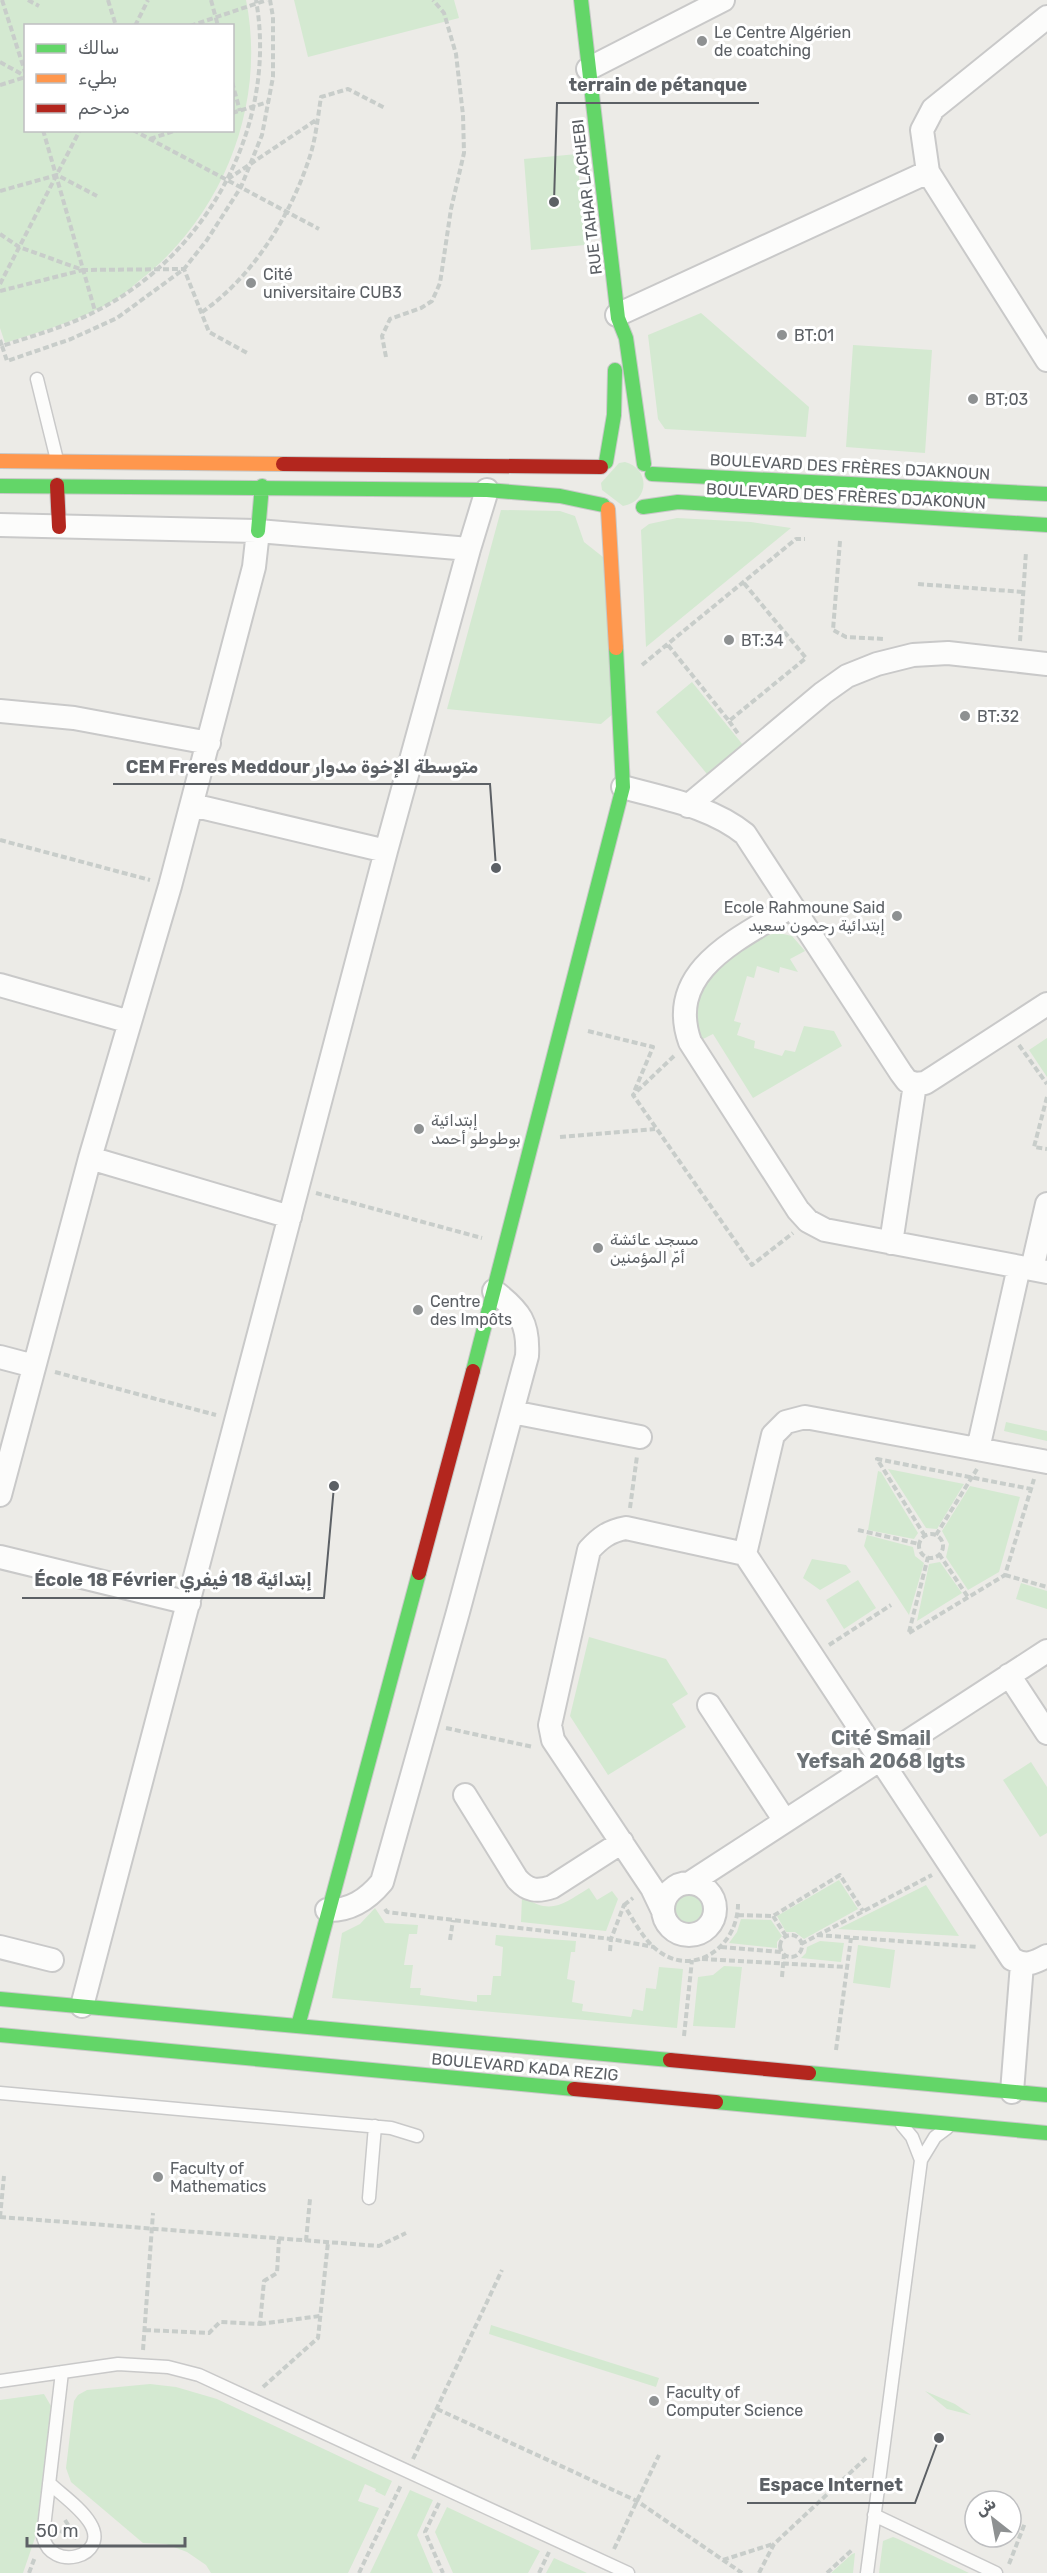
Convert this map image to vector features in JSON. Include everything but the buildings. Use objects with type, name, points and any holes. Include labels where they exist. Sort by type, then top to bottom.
[{"type":"street","name":"RUE TAHAR LACHEBI","points":[[581,0],[618,316]]},
{"type":"street","points":[[588,69],[723,0]]},
{"type":"street","points":[[1047,17],[933,109],[922,130],[928,172],[1047,360]]},
{"type":"street","points":[[298,2026],[327,1910],[494,1291],[623,787],[606,507],[596,486],[604,465],[614,415],[613,333],[618,316],[928,172]]},
{"type":"street","points":[[610,568],[626,518],[643,507],[652,492],[626,338],[618,316]]},
{"type":"street","points":[[0,461],[604,465],[626,456],[648,469]]},
{"type":"street","name":"BOULEVARD DES FRÈRES DJAKNOUN","points":[[648,469],[1047,494]]},
{"type":"street","points":[[0,486],[57,484],[262,486],[535,492],[577,498],[606,507],[626,518]]},
{"type":"street","points":[[57,484],[59,527]]},
{"type":"street","points":[[0,1495],[90,1158],[170,886],[254,567],[262,486]]},
{"type":"street","points":[[82,2006],[386,851],[487,490]]},
{"type":"street","name":"BOULEVARD DES FRÈRES DJAKONUN","points":[[643,507],[678,502],[1047,525]]},
{"type":"street","points":[[0,525],[258,531],[469,549]]},
{"type":"street","points":[[688,806],[847,676],[877,664],[914,655],[948,653],[1047,664]]},
{"type":"street","points":[[0,711],[74,718],[208,743]]},
{"type":"street","points":[[623,787],[713,814],[730,822],[745,834],[907,1081],[915,1084],[925,1083],[1047,1004]]},
{"type":"street","points":[[192,805],[386,851]]},
{"type":"street","points":[[792,906],[704,964],[691,985],[685,1021],[690,1042],[798,1210],[818,1228],[1033,1269]]},
{"type":"street","points":[[0,985],[130,1022]]},
{"type":"street","points":[[891,1243],[915,1084]]},
{"type":"street","points":[[90,1158],[290,1217]]},
{"type":"street","points":[[978,1459],[1033,1269],[1047,1204]]},
{"type":"street","points":[[327,1910],[343,1910],[373,1893],[382,1882],[512,1412],[527,1356],[528,1335],[521,1318],[510,1304],[494,1291]]},
{"type":"street","points":[[0,1357],[34,1366]]},
{"type":"street","points":[[512,1412],[640,1437]]},
{"type":"street","points":[[745,1554],[773,1435],[786,1422],[805,1417],[978,1459],[1040,1471]]},
{"type":"street","points":[[663,1911],[640,1890],[622,1842],[553,1740],[550,1725],[589,1550],[611,1531],[626,1528],[745,1554],[1012,1959],[1022,1964],[1034,1963],[1047,1956]]},
{"type":"street","points":[[0,1557],[189,1603]]},
{"type":"street","points":[[640,1890],[690,1888],[714,1901],[714,1914],[709,1925],[699,1933],[687,1935],[675,1932],[666,1923],[663,1911],[665,1899],[690,1888],[713,1867],[1047,1650]]},
{"type":"street","points":[[1010,1675],[1047,1733]]},
{"type":"street","points":[[710,1705],[785,1821]]},
{"type":"street","points":[[465,1794],[517,1879],[531,1890],[540,1891],[552,1887],[622,1842]]},
{"type":"street","points":[[0,1947],[52,1960]]},
{"type":"street","points":[[1012,2091],[1022,1964]]},
{"type":"street","name":"BOULEVARD KADA REZIG","points":[[0,1999],[1047,2095]]},
{"type":"street","name":"BOULEVARD KADA REZIG","points":[[0,2035],[1047,2133]]},
{"type":"lane","points":[[37,379],[57,461]]},
{"type":"lane","points":[[0,2093],[375,2126],[417,2136]]},
{"type":"lane","points":[[891,2117],[912,2137],[921,2160]]},
{"type":"lane","points":[[867,2573],[921,2160],[935,2137],[955,2124]]},
{"type":"lane","points":[[369,2198],[375,2126]]},
{"type":"lane","points":[[0,2381],[118,2364],[168,2367],[199,2375],[628,2573]]},
{"type":"lane","points":[[50,2483],[92,2524],[94,2539],[92,2547],[88,2553],[77,2560],[63,2561],[55,2558],[44,2544],[50,2483],[62,2372]]},
{"type":"lane","points":[[874,2515],[996,2573]]},
{"type":"path","points":[[2,0],[24,70]]},
{"type":"path","points":[[28,0],[39,6]]},
{"type":"path","points":[[108,0],[115,24]]},
{"type":"path","points":[[136,24],[148,0]]},
{"type":"path","points":[[211,0],[217,24]]},
{"type":"path","points":[[0,340],[7,361],[71,339],[117,318],[184,269],[207,240],[241,187],[262,135],[273,77],[273,17],[269,0],[257,2],[196,24]]},
{"type":"path","points":[[386,357],[382,336],[390,319],[421,308],[432,301],[440,283],[451,209],[464,153],[463,116],[456,54],[444,13],[434,0]]},
{"type":"path","points":[[2,346],[95,312],[141,283],[192,235],[227,180],[243,143],[253,106],[259,52],[257,2]]},
{"type":"path","points":[[0,62],[24,75]]},
{"type":"path","points":[[0,85],[24,77]]},
{"type":"path","points":[[234,89],[240,111]]},
{"type":"path","points":[[202,312],[214,303],[255,260],[287,211],[310,155],[321,97],[348,89],[385,108]]},
{"type":"path","points":[[234,112],[268,102]]},
{"type":"path","points":[[227,180],[317,119]]},
{"type":"path","points":[[44,132],[95,312]]},
{"type":"path","points":[[0,284],[79,132]]},
{"type":"path","points":[[137,132],[319,229]]},
{"type":"path","points":[[150,139],[171,132]]},
{"type":"path","points":[[0,191],[57,175],[97,196]]},
{"type":"path","points":[[0,234],[19,247],[84,270]]},
{"type":"path","points":[[0,291],[84,270],[184,269]]},
{"type":"path","points":[[184,269],[209,332],[249,354]]},
{"type":"path","points":[[794,531],[796,538]]},
{"type":"path","points":[[639,656],[640,666],[796,538],[807,539]]},
{"type":"path","points":[[829,540],[852,542]]},
{"type":"path","points":[[840,541],[833,630],[846,637],[892,639]]},
{"type":"path","points":[[1014,552],[1036,553]]},
{"type":"path","points":[[729,721],[806,657],[743,582]]},
{"type":"path","points":[[918,584],[1023,592]]},
{"type":"path","points":[[668,645],[741,737]]},
{"type":"path","points":[[0,840],[170,886]]},
{"type":"path","points":[[561,1024],[653,1047],[633,1095]]},
{"type":"path","points":[[633,1095],[690,1042]]},
{"type":"path","points":[[1019,1044],[1047,1084]]},
{"type":"path","points":[[633,1095],[752,1265],[808,1221]]},
{"type":"path","points":[[1047,1097],[1034,1147],[1047,1149]]},
{"type":"path","points":[[532,1139],[655,1129]]},
{"type":"path","points":[[298,1188],[506,1244]]},
{"type":"path","points":[[34,1366],[237,1420]]},
{"type":"path","points":[[630,1510],[640,1437]]},
{"type":"path","points":[[925,1536],[877,1459],[1031,1489]]},
{"type":"path","points":[[936,1535],[971,1479],[978,1459]]},
{"type":"path","points":[[928,1557],[909,1633],[1005,1575],[1031,1489],[1040,1471]]},
{"type":"path","points":[[858,1530],[919,1544]]},
{"type":"path","points":[[936,1535],[925,1536],[919,1544],[921,1553],[928,1557],[939,1554]]},
{"type":"path","points":[[936,1535],[943,1544],[939,1554]]},
{"type":"path","points":[[939,1554],[968,1597]]},
{"type":"path","points":[[1005,1575],[1047,1587]]},
{"type":"path","points":[[828,1645],[891,1605]]},
{"type":"path","points":[[427,1724],[534,1747],[553,1740]]},
{"type":"path","points":[[801,1944],[935,1873]]},
{"type":"path","points":[[738,1915],[773,1916],[840,1875],[863,1911]]},
{"type":"path","points":[[610,1951],[611,1939],[624,1905],[640,1890]]},
{"type":"path","points":[[373,1893],[387,1912],[611,1939],[654,1947]]},
{"type":"path","points":[[699,1959],[721,1947],[732,1935],[738,1915],[738,1904]]},
{"type":"path","points":[[624,1905],[654,1947],[668,1956],[846,1967]]},
{"type":"path","points":[[773,1916],[786,1936]]},
{"type":"path","points":[[450,1940],[453,1920]]},
{"type":"path","points":[[817,1935],[1005,1948]]},
{"type":"path","points":[[721,1947],[794,1956],[800,1951],[801,1944],[797,1937],[786,1936]]},
{"type":"path","points":[[782,1977],[783,1953],[780,1943],[786,1936]]},
{"type":"path","points":[[832,2075],[851,1938]]},
{"type":"path","points":[[682,2061],[692,1959]]},
{"type":"path","points":[[4,2176],[0,2217],[379,2246],[406,2233]]},
{"type":"path","points":[[306,2241],[310,2199]]},
{"type":"path","points":[[142,2366],[153,2213]]},
{"type":"path","points":[[260,2324],[264,2281],[277,2272],[279,2239]]},
{"type":"path","points":[[250,2399],[318,2338],[328,2242]]},
{"type":"path","points":[[359,2573],[502,2270]]},
{"type":"path","points":[[145,2330],[209,2333],[220,2322],[260,2324],[321,2316]]},
{"type":"path","points":[[437,2409],[637,2501],[742,2573]]},
{"type":"path","points":[[759,2573],[774,2544],[884,2441]]},
{"type":"path","points":[[608,2563],[659,2455]]},
{"type":"path","points":[[443,2573],[425,2532],[445,2489]]},
{"type":"path","points":[[1005,2573],[1025,2523]]},
{"type":"path","points":[[827,2573],[872,2532]]},
{"type":"path","points":[[723,2560],[774,2544]]},
{"type":"green space","points":[[0,0],[246,0],[251,39],[250,79],[244,117],[232,155],[216,191],[195,224],[169,254],[115,300],[61,324],[5,343],[0,328]]},
{"type":"green space","points":[[294,0],[454,0],[459,18],[308,57]]},
{"type":"green space","points":[[577,154],[585,245],[531,250],[524,159]]},
{"type":"green space","points":[[701,313],[809,407],[806,437],[665,429],[658,419],[648,335]]},
{"type":"green space","points":[[853,345],[932,350],[925,453],[846,447]]},
{"type":"green space","points":[[625,462],[639,471],[644,485],[638,498],[623,506],[602,490],[601,483],[619,463]]},
{"type":"green space","points":[[501,510],[560,511],[575,516],[584,542],[603,557],[614,713],[601,724],[447,709]]},
{"type":"green space","points":[[677,518],[751,522],[791,528],[646,647],[641,530],[649,524]]},
{"type":"green space","points":[[692,682],[743,745],[707,774],[656,712]]},
{"type":"green space","points":[[779,933],[792,936],[805,951],[790,959],[798,972],[780,967],[779,973],[757,966],[754,978],[747,976],[734,1021],[741,1023],[737,1035],[755,1041],[754,1048],[782,1056],[785,1050],[795,1052],[804,1026],[834,1031],[842,1046],[753,1098],[713,1034],[701,1040],[696,1022],[696,1001],[705,981],[723,963],[757,940]]},
{"type":"green space","points":[[1047,1038],[1047,1077],[1029,1050]]},
{"type":"green space","points":[[1006,1422],[1047,1431],[1047,1441],[1004,1431]]},
{"type":"green space","points":[[888,1469],[964,1484],[937,1529],[926,1528]]},
{"type":"green space","points":[[878,1471],[881,1472],[918,1533],[914,1539],[868,1530]]},
{"type":"green space","points":[[970,1486],[1020,1497],[999,1572],[968,1590],[946,1557],[949,1544],[942,1531]]},
{"type":"green space","points":[[867,1535],[913,1547],[915,1556],[924,1563],[909,1615],[864,1546]]},
{"type":"green space","points":[[812,1559],[846,1565],[851,1572],[820,1590],[803,1578]]},
{"type":"green space","points":[[940,1562],[962,1593],[917,1621],[929,1564]]},
{"type":"green space","points":[[858,1580],[876,1608],[844,1629],[826,1600]]},
{"type":"green space","points":[[1021,1583],[1047,1591],[1047,1609],[1016,1599]]},
{"type":"green space","points":[[589,1637],[666,1659],[688,1694],[672,1704],[686,1727],[608,1775],[570,1716]]},
{"type":"green space","points":[[1031,1762],[1047,1787],[1047,1833],[1040,1837],[1003,1780]]},
{"type":"green space","points":[[839,1880],[858,1909],[804,1939],[795,1932],[786,1932],[777,1916]]},
{"type":"green space","points":[[926,1885],[959,1936],[838,1929]]},
{"type":"green space","points":[[589,1888],[597,1900],[612,1891],[618,1899],[606,1931],[521,1922],[522,1896],[541,1905],[557,1906]]},
{"type":"green space","points":[[689,1893],[700,1898],[705,1909],[700,1920],[689,1925],[678,1920],[673,1909],[678,1898]]},
{"type":"green space","points":[[375,1908],[385,1923],[418,1925],[417,1934],[409,1934],[404,1965],[413,1965],[410,1988],[421,1988],[420,1995],[477,2002],[477,1995],[491,1995],[493,1976],[501,1976],[503,1947],[495,1945],[496,1935],[576,1941],[575,1952],[571,1952],[567,1979],[575,1981],[572,2002],[583,2004],[582,2011],[631,2017],[633,2009],[643,2011],[646,1988],[656,1989],[659,1967],[683,1969],[677,2028],[332,1998],[342,1933],[360,1924]]},
{"type":"green space","points":[[741,1919],[771,1920],[782,1936],[777,1942],[777,1948],[729,1943],[737,1932]]},
{"type":"green space","points":[[820,1941],[844,1943],[841,1962],[801,1958],[806,1953],[807,1947]]},
{"type":"green space","points":[[858,1945],[895,1950],[890,1988],[853,1983]]},
{"type":"green space","points":[[724,1966],[742,1967],[735,2028],[693,2026],[698,1977],[713,1975]]},
{"type":"green space","points":[[491,2325],[659,2378],[656,2387],[489,2334]]},
{"type":"green space","points":[[150,2384],[176,2387],[217,2399],[392,2481],[385,2496],[365,2484],[358,2501],[379,2508],[348,2573],[211,2573],[206,2565],[187,2552],[166,2544],[143,2543],[71,2482],[66,2468],[74,2401],[78,2395],[87,2390]]},
{"type":"green space","points":[[925,2391],[955,2404],[971,2415],[947,2409]]},
{"type":"green space","points":[[44,2394],[51,2406],[36,2535],[23,2573],[0,2573],[0,2400]]},
{"type":"green space","points":[[410,2490],[433,2500],[417,2535],[433,2573],[370,2573]]},
{"type":"green space","points":[[447,2507],[540,2551],[528,2573],[453,2573],[435,2532]]},
{"type":"green space","points":[[893,2537],[969,2573],[879,2573],[883,2541]]},
{"type":"green space","points":[[855,2553],[853,2573],[831,2573],[852,2554]]},
{"type":"green space","points":[[554,2558],[587,2573],[546,2573]]},
{"type":"traffic: fast","points":[[581,0],[618,318],[626,338],[644,464]]},
{"type":"traffic: fast","points":[[606,462],[614,415],[615,370]]},
{"type":"traffic: fast","points":[[652,474],[1047,494]]},
{"type":"traffic: fast","points":[[0,486],[487,490],[560,496],[603,505]]},
{"type":"traffic: fast","points":[[258,531],[262,486]]},
{"type":"traffic: fast","points":[[643,507],[678,502],[1047,525]]},
{"type":"traffic: fast","points":[[473,1371],[623,787],[616,648]]},
{"type":"traffic: fast","points":[[298,2026],[419,1573]]},
{"type":"traffic: fast","points":[[0,1999],[670,2060]]},
{"type":"traffic: fast","points":[[0,2035],[574,2089]]},
{"type":"traffic: fast","points":[[809,2073],[1047,2095]]},
{"type":"traffic: fast","points":[[716,2102],[1047,2133]]},
{"type":"traffic: slow","points":[[0,461],[283,464]]},
{"type":"traffic: slow","points":[[608,509],[616,648]]},
{"type":"traffic: jam","points":[[283,464],[601,467]]},
{"type":"traffic: jam","points":[[57,485],[59,527]]},
{"type":"traffic: jam","points":[[419,1573],[473,1371]]},
{"type":"traffic: jam","points":[[670,2060],[809,2073]]},
{"type":"traffic: jam","points":[[574,2089],[716,2102]]},
{"type":"place","name":"Le Centre Algérien de coatching","points":[[702,41]]},
{"type":"place","name":"terrain de pétanque","points":[[554,202]]},
{"type":"place","name":"Cité universitaire CUB3","points":[[251,283]]},
{"type":"place","name":"BT:01","points":[[782,335]]},
{"type":"place","name":"BT;03","points":[[973,399]]},
{"type":"place","name":"BT:34","points":[[729,640]]},
{"type":"place","name":"BT:32","points":[[965,716]]},
{"type":"place","name":"CEM Freres Meddour متوسطة الإخوة مدوار","points":[[496,868]]},
{"type":"place","name":"Ecole Rahmoune Said إبتدائية رحمون سعيد","points":[[897,916]]},
{"type":"place","name":"إبتدائية بوطوطو أحمد","points":[[419,1129]]},
{"type":"place","name":"مسجد عائشة أمّ المؤمنين","points":[[598,1248]]},
{"type":"place","name":"Centre des Impôts","points":[[418,1310]]},
{"type":"place","name":"École 18 Février إبتدائية 18 فيفري","points":[[334,1486]]},
{"type":"place","name":"Faculty of Mathematics","points":[[158,2177]]},
{"type":"place","name":"Faculty of Computer Science","points":[[654,2401]]},
{"type":"place","name":"Espace Internet","points":[[939,2438]]},
{"type":"district","name":"Cité Smail Yefsah 2068 lgts","points":[[881,1750]]}]
